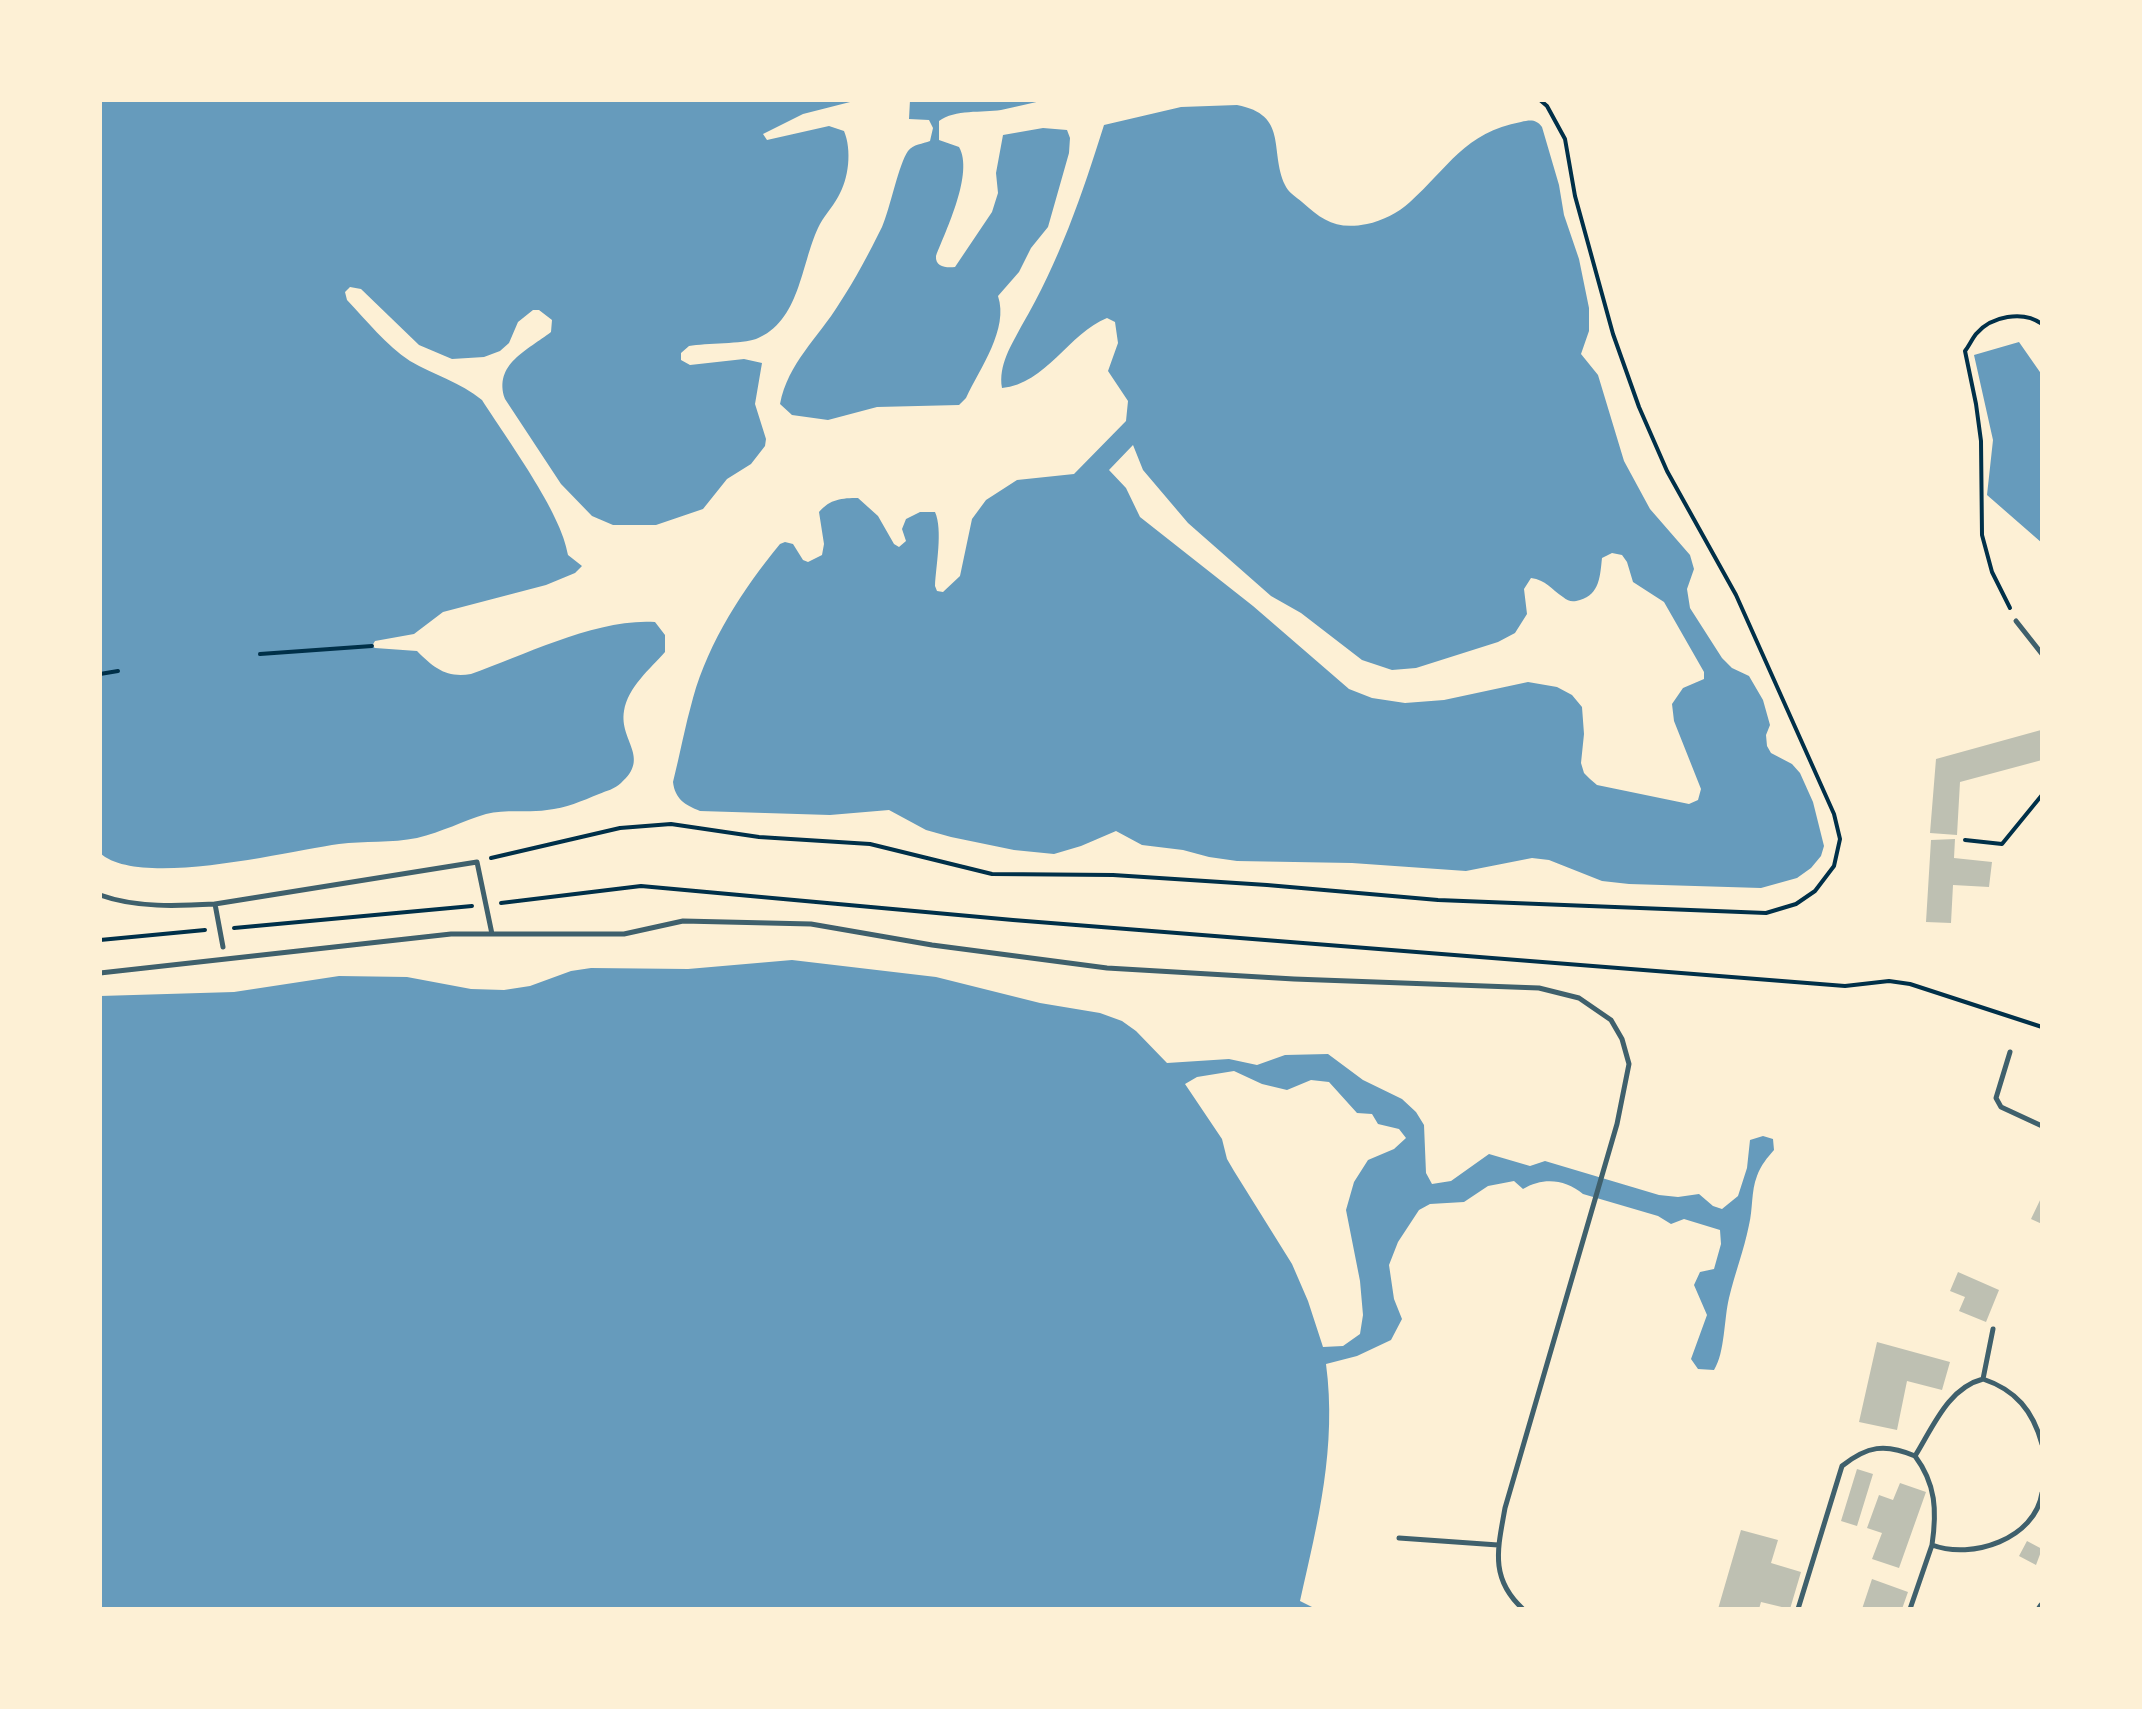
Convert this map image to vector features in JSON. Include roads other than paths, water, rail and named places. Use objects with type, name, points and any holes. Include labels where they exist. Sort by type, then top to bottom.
[{"type":"lane","points":[[2016,621],[2042,654]]},
{"type":"lane","points":[[100,895],[113,900],[176,906],[215,904],[477,862],[493,934]]},
{"type":"lane","points":[[215,904],[223,947]]},
{"type":"lane","points":[[100,973],[451,934],[624,934],[683,921],[811,924],[932,945],[1107,968],[1539,988],[1579,998],[1611,1020],[1622,1039],[1629,1064],[1617,1124],[1505,1508],[1498,1564],[1502,1584],[1523,1609]]},
{"type":"lane","points":[[2010,1052],[1996,1098],[2001,1107],[2042,1126]]},
{"type":"lane","points":[[1983,1379],[1993,1329]]},
{"type":"lane","points":[[1915,1456],[1955,1393],[1970,1382],[1983,1379],[2001,1385],[2024,1403],[2035,1420],[2042,1444]]},
{"type":"lane","points":[[1798,1609],[1842,1466],[1859,1452],[1881,1447],[1900,1449],[1915,1456],[1926,1471],[1934,1493],[1936,1517],[1932,1545],[1910,1609]]},
{"type":"lane","points":[[1932,1545],[1964,1551],[1995,1543],[2022,1527],[2041,1509],[2042,1493]]},
{"type":"lane","points":[[1399,1538],[1498,1545]]},
{"type":"water","points":[[100,100],[858,100],[803,114],[763,134],[767,140],[829,126],[844,131],[849,155],[847,173],[842,190],[818,228],[797,291],[782,320],[756,339],[689,346],[681,353],[681,360],[690,365],[744,359],[762,363],[755,404],[766,439],[765,446],[751,464],[727,479],[703,509],[656,525],[613,525],[592,516],[561,484],[505,399],[503,387],[508,367],[551,332],[552,320],[539,310],[533,310],[518,322],[509,343],[500,351],[484,357],[452,359],[419,345],[361,289],[350,287],[345,292],[347,300],[401,355],[482,400],[544,498],[564,538],[568,555],[582,566],[575,573],[546,585],[443,612],[414,634],[375,641],[372,646],[417,651],[441,670],[462,675],[586,632],[633,622],[655,622],[665,635],[665,652],[640,679],[626,702],[624,722],[634,757],[630,774],[619,785],[561,808],[486,814],[407,840],[339,844],[179,868],[147,868],[119,863],[100,853]]},
{"type":"water","points":[[910,100],[1045,100],[1001,110],[961,113],[939,121],[939,140],[959,147],[963,171],[957,202],[936,256],[939,265],[955,267],[992,212],[998,193],[996,173],[1003,135],[1043,128],[1067,130],[1069,153],[1048,227],[1031,248],[1019,272],[998,296],[1000,322],[996,335],[966,398],[959,405],[877,407],[828,420],[792,415],[780,404],[790,376],[851,286],[867,256],[882,227],[908,151],[930,141],[933,128],[929,120],[909,119]]},
{"type":"water","points":[[1237,105],[1264,117],[1271,125],[1280,172],[1288,190],[1324,219],[1347,226],[1373,223],[1400,210],[1459,153],[1485,134],[1527,121],[1535,121],[1542,127],[1559,185],[1564,215],[1579,259],[1589,308],[1589,331],[1581,354],[1598,375],[1624,461],[1650,509],[1690,555],[1694,569],[1687,589],[1690,608],[1722,658],[1732,668],[1749,676],[1763,700],[1770,725],[1766,735],[1767,746],[1771,753],[1792,764],[1800,773],[1813,802],[1824,846],[1821,856],[1811,868],[1797,878],[1761,888],[1629,884],[1602,881],[1549,860],[1532,858],[1466,871],[1352,863],[1237,861],[1142,845],[1116,831],[1054,854],[1014,850],[951,837],[926,830],[889,810],[830,815],[700,811],[678,797],[673,782],[687,719],[700,677],[718,636],[740,597],[780,544],[793,544],[803,560],[808,562],[822,555],[824,544],[819,512],[827,504],[858,498],[878,516],[894,544],[899,547],[906,541],[902,529],[906,519],[920,512],[935,512],[939,538],[935,586],[937,591],[943,592],[960,576],[972,519],[986,500],[1017,480],[1074,474],[1126,421],[1128,401],[1108,371],[1118,343],[1115,322],[1107,318],[1093,325],[1032,377],[1002,388],[1002,371],[1010,347],[1058,252],[1104,125],[1181,107]],"holes":[[[1133,445],[1143,470],[1188,523],[1271,596],[1301,613],[1362,660],[1392,670],[1416,668],[1498,642],[1515,633],[1527,614],[1524,589],[1531,578],[1545,583],[1567,600],[1578,601],[1595,589],[1602,558],[1612,553],[1622,555],[1633,582],[1664,602],[1704,672],[1704,679],[1683,688],[1672,704],[1674,721],[1701,789],[1698,800],[1689,804],[1597,785],[1584,773],[1581,763],[1584,734],[1582,707],[1572,695],[1557,687],[1528,682],[1444,700],[1405,703],[1372,698],[1349,689],[1253,606],[1140,517],[1126,488],[1109,470]]]},
{"type":"water","points":[[2019,342],[2042,375],[2042,543],[1987,495],[1993,440],[1974,355]]},
{"type":"water","points":[[792,960],[936,977],[1040,1003],[1100,1013],[1122,1021],[1167,1063],[1229,1059],[1257,1065],[1285,1055],[1328,1054],[1363,1080],[1402,1099],[1416,1112],[1424,1125],[1426,1173],[1432,1184],[1451,1181],[1489,1154],[1530,1166],[1545,1161],[1659,1195],[1678,1197],[1699,1194],[1713,1206],[1722,1209],[1738,1196],[1747,1168],[1750,1140],[1763,1136],[1773,1139],[1774,1150],[1762,1165],[1755,1182],[1749,1225],[1729,1298],[1718,1363],[1714,1370],[1698,1369],[1691,1359],[1707,1315],[1694,1285],[1700,1272],[1714,1269],[1721,1244],[1720,1230],[1684,1219],[1671,1224],[1658,1216],[1583,1194],[1569,1185],[1554,1181],[1523,1189],[1514,1181],[1488,1186],[1464,1202],[1430,1204],[1419,1210],[1398,1242],[1389,1265],[1394,1299],[1402,1319],[1391,1340],[1357,1356],[1326,1364],[1329,1425],[1324,1484],[1300,1601],[1316,1609],[100,1609],[100,996],[234,992],[339,976],[407,977],[471,989],[504,990],[530,986],[571,971],[591,968],[688,969]],"holes":[[[1234,1071],[1262,1084],[1287,1090],[1311,1080],[1329,1082],[1357,1113],[1372,1114],[1378,1124],[1399,1129],[1406,1138],[1394,1149],[1368,1160],[1354,1182],[1346,1210],[1360,1281],[1363,1315],[1360,1334],[1343,1346],[1323,1347],[1292,1264],[1227,1159],[1222,1139],[1185,1084],[1197,1077]]]}]
